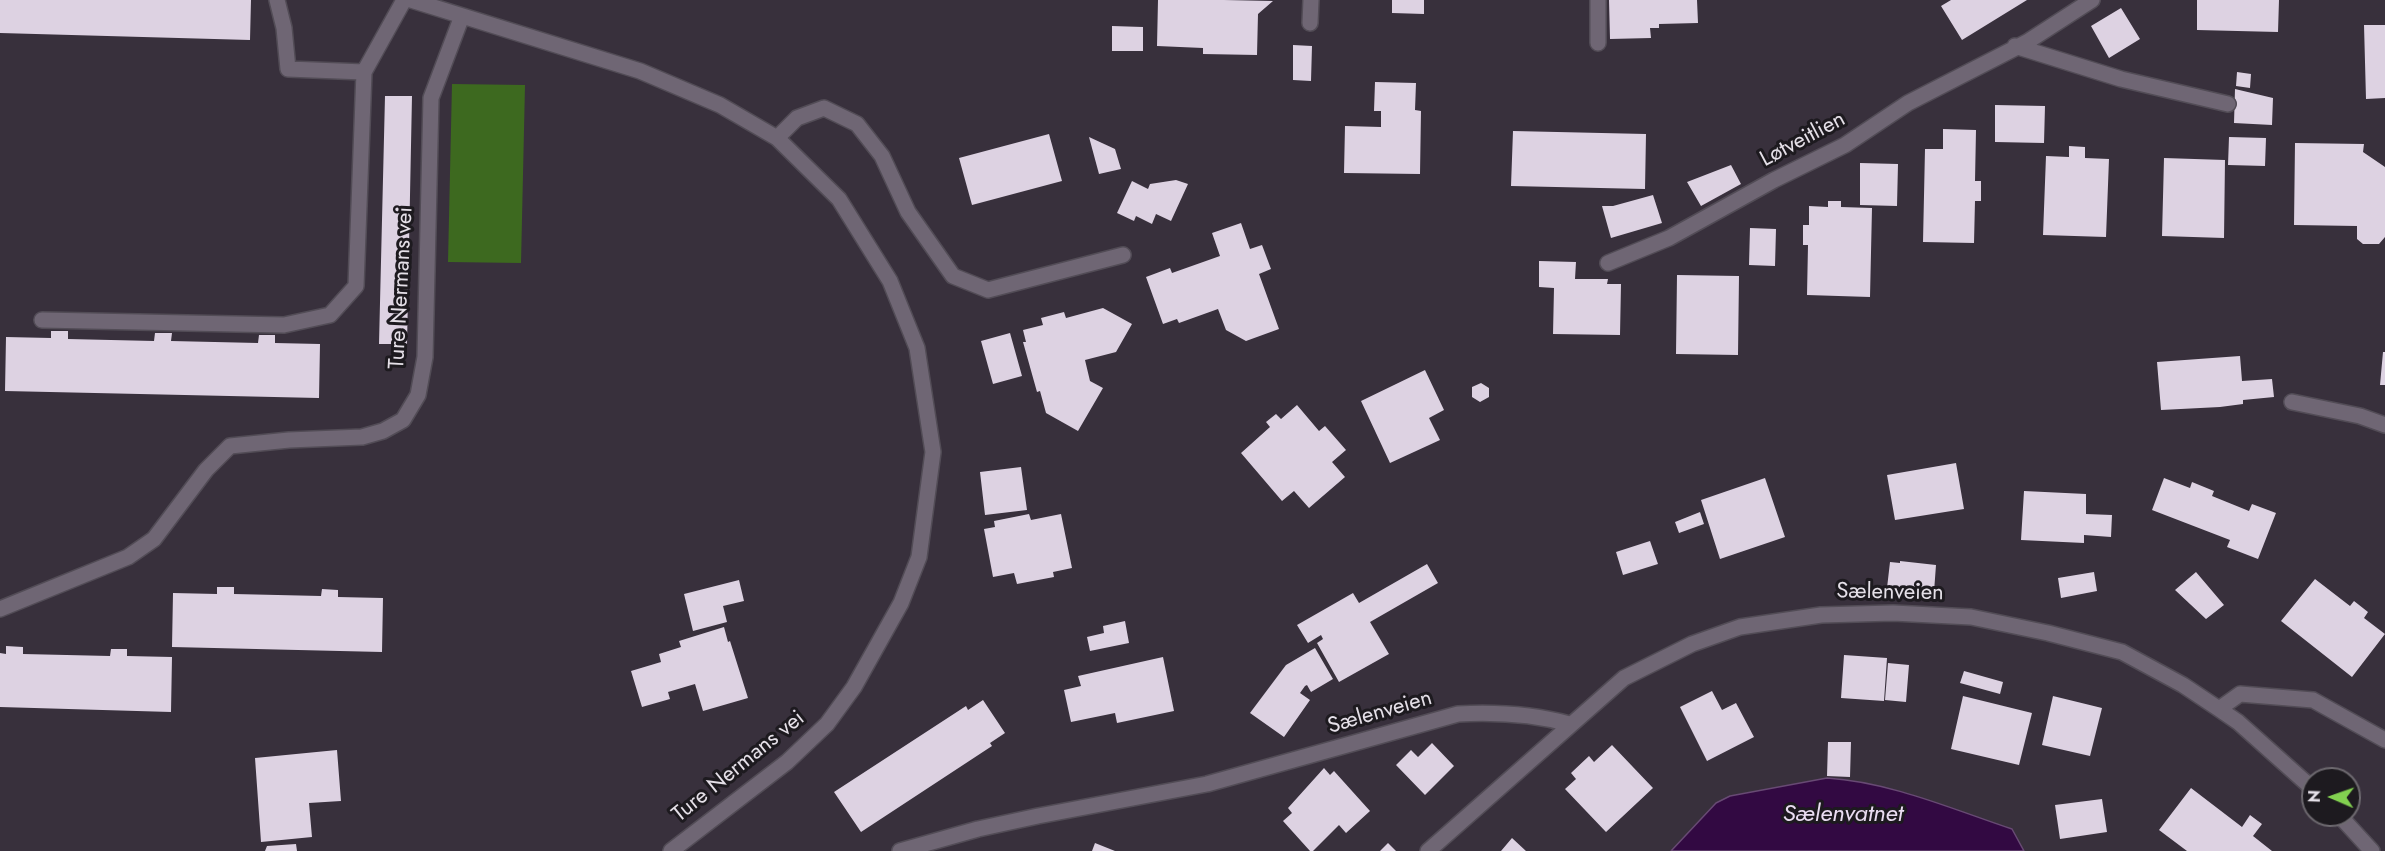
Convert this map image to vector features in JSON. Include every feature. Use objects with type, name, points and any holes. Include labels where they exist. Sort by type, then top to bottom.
[{"type":"street","points":[[277,0],[284,28],[288,69],[364,72]]},
{"type":"street","points":[[42,320],[284,325],[330,315],[356,286],[364,72],[404,0]]},
{"type":"street","name":"Ture Nermans vei","points":[[411,0],[640,71],[720,105],[777,138],[839,199],[890,281],[918,348],[933,452],[919,557],[901,603],[854,687],[827,724],[787,762],[671,851]]},
{"type":"street","points":[[1310,23],[1311,0]]},
{"type":"street","points":[[1598,0],[1598,43]]},
{"type":"street","name":"Løtveitlien","points":[[1608,263],[1670,238],[1708,219],[1774,180],[1845,145],[1908,103],[2026,42],[2092,0]]},
{"type":"street","name":"Ture Nermans vei","points":[[0,609],[128,557],[154,539],[206,470],[230,446],[289,440],[362,437],[383,431],[403,420],[418,395],[425,357],[431,98],[462,16]]},
{"type":"street","points":[[2015,46],[2121,79],[2228,104]]},
{"type":"street","points":[[777,138],[798,118],[824,108],[857,124],[882,156],[908,212],[953,276],[988,290],[1123,255]]},
{"type":"street","points":[[2292,402],[2360,416],[2385,425]]},
{"type":"street","name":"Sælenveien","points":[[1428,851],[1569,724],[1624,678],[1692,644],[1723,632],[1764,622],[1821,615],[1893,613],[1971,617],[2122,652],[2183,685],[2238,722],[2301,778]]},
{"type":"street","points":[[2219,709],[2240,694],[2313,700],[2385,740]]},
{"type":"street","name":"Sælenveien","points":[[900,851],[1018,820],[1207,784],[1458,714],[1486,712],[1512,714],[1545,717],[1569,724]]},
{"type":"street","points":[[2350,827],[2372,851]]},
{"type":"green space","points":[[452,84],[525,85],[521,263],[448,262]]},
{"type":"water","name":"Sælenvatnet","points":[[1827,778],[1897,791],[2012,829],[2024,851],[1671,851],[1716,803],[1730,796]]},
{"type":"building","points":[[0,0],[251,0],[250,40],[0,33]]},
{"type":"building","points":[[1158,0],[1273,1],[1258,14],[1257,55],[1203,54],[1203,48],[1157,46]]},
{"type":"building","points":[[1392,0],[1424,0],[1424,14],[1392,13]]},
{"type":"building","points":[[1609,0],[1697,0],[1698,23],[1659,24],[1659,28],[1650,28],[1651,38],[1610,39]]},
{"type":"building","points":[[1951,0],[2027,0],[1962,40],[1941,6]]},
{"type":"building","points":[[2197,0],[2279,0],[2278,32],[2197,30]]},
{"type":"building","points":[[2121,8],[2140,39],[2109,58],[2091,26]]},
{"type":"building","points":[[2364,25],[2385,25],[2385,98],[2366,99]]},
{"type":"building","points":[[1112,26],[1143,27],[1143,51],[1112,51]]},
{"type":"building","points":[[1293,45],[1312,46],[1311,81],[1293,80]]},
{"type":"building","points":[[2237,72],[2251,74],[2250,88],[2236,86]]},
{"type":"building","points":[[1375,82],[1416,83],[1415,110],[1421,111],[1420,174],[1344,173],[1345,126],[1381,127],[1381,111],[1374,111]]},
{"type":"building","points":[[2235,89],[2273,98],[2272,125],[2234,123]]},
{"type":"building","points":[[385,96],[412,96],[407,344],[379,344]]},
{"type":"building","points":[[1995,105],[2045,106],[2044,143],[1995,142]]},
{"type":"building","points":[[1943,129],[1976,130],[1975,181],[1981,181],[1981,201],[1975,201],[1974,243],[1923,242],[1925,149],[1943,149]]},
{"type":"building","points":[[1513,131],[1646,134],[1645,189],[1511,186]]},
{"type":"building","points":[[1049,134],[1062,181],[972,205],[959,158]]},
{"type":"building","points":[[1089,137],[1115,149],[1121,169],[1099,174]]},
{"type":"building","points":[[2229,137],[2266,138],[2265,166],[2228,165]]},
{"type":"building","points":[[2295,143],[2364,144],[2363,152],[2385,167],[2385,237],[2379,244],[2363,244],[2357,239],[2357,226],[2294,225]]},
{"type":"building","points":[[2069,146],[2085,147],[2085,158],[2109,159],[2106,237],[2043,235],[2046,156],[2069,157]]},
{"type":"building","points":[[2164,158],[2225,160],[2224,238],[2162,236]]},
{"type":"building","points":[[1860,163],[1898,164],[1897,206],[1860,205]]},
{"type":"building","points":[[1731,165],[1741,184],[1701,206],[1687,182]]},
{"type":"building","points":[[1176,180],[1188,184],[1171,221],[1156,214],[1152,224],[1136,216],[1134,221],[1117,213],[1132,181],[1148,189],[1150,184]]},
{"type":"building","points":[[1653,195],[1662,223],[1611,238],[1602,206],[1613,206]]},
{"type":"building","points":[[1828,201],[1841,201],[1841,207],[1872,208],[1870,297],[1807,295],[1808,245],[1803,245],[1803,225],[1809,225],[1809,206],[1828,207]]},
{"type":"building","points":[[1241,223],[1250,249],[1262,245],[1271,269],[1259,274],[1279,329],[1246,341],[1226,330],[1218,309],[1179,323],[1177,319],[1163,324],[1146,277],[1170,268],[1172,273],[1220,256],[1212,233]]},
{"type":"building","points":[[1750,228],[1776,229],[1775,266],[1749,265]]},
{"type":"building","points":[[1539,261],[1576,262],[1575,279],[1608,279],[1607,284],[1621,284],[1620,335],[1553,334],[1554,288],[1539,287]]},
{"type":"building","points":[[1677,275],[1739,276],[1738,355],[1676,354]]},
{"type":"building","points":[[1103,308],[1132,324],[1116,352],[1085,360],[1090,381],[1103,388],[1078,431],[1046,413],[1040,391],[1037,392],[1023,342],[1026,342],[1023,330],[1043,325],[1041,318],[1064,312],[1066,318]]},
{"type":"building","points":[[51,331],[68,331],[68,339],[154,341],[155,333],[172,333],[171,341],[258,343],[259,335],[275,335],[275,343],[320,344],[319,398],[5,391],[6,337],[51,338]]},
{"type":"building","points":[[1010,333],[1022,376],[993,384],[981,341]]},
{"type":"building","points":[[2383,352],[2385,352],[2385,385],[2380,385]]},
{"type":"building","points":[[2240,356],[2242,381],[2272,379],[2274,397],[2243,400],[2243,404],[2220,407],[2161,410],[2157,362]]},
{"type":"building","points":[[1425,370],[1444,410],[1429,418],[1440,440],[1390,463],[1361,401]]},
{"type":"building","points":[[1481,383],[1489,388],[1489,397],[1480,402],[1472,397],[1472,387]]},
{"type":"building","points":[[1297,405],[1319,431],[1325,426],[1346,450],[1332,462],[1345,477],[1309,508],[1294,491],[1282,501],[1241,453],[1270,427],[1266,422],[1276,414],[1281,419]]},
{"type":"building","points":[[1956,463],[1964,509],[1895,520],[1887,475]]},
{"type":"building","points":[[1021,467],[1027,510],[985,515],[980,472]]},
{"type":"building","points":[[1765,478],[1785,537],[1720,559],[1701,500]]},
{"type":"building","points":[[2164,478],[2190,488],[2192,482],[2214,491],[2212,496],[2249,511],[2252,504],[2276,513],[2258,559],[2227,547],[2230,540],[2152,510]]},
{"type":"building","points":[[2024,491],[2086,494],[2086,514],[2112,515],[2111,537],[2084,535],[2084,543],[2021,540]]},
{"type":"building","points":[[1700,512],[1704,524],[1679,533],[1675,522]]},
{"type":"building","points":[[1029,514],[1031,520],[1061,514],[1072,568],[1053,572],[1054,577],[1017,584],[1014,573],[993,577],[984,529],[995,527],[994,521]]},
{"type":"building","points":[[1650,541],[1658,564],[1623,575],[1616,552]]},
{"type":"building","points":[[1900,561],[1936,565],[1934,592],[1887,588],[1890,562],[1900,563]]},
{"type":"building","points":[[1427,564],[1438,583],[1370,622],[1389,654],[1339,682],[1317,643],[1323,639],[1321,635],[1308,643],[1297,625],[1353,593],[1359,603]]},
{"type":"building","points":[[2094,572],[2097,591],[2061,598],[2058,578]]},
{"type":"building","points":[[2196,572],[2224,605],[2206,619],[2175,590]]},
{"type":"building","points":[[2315,579],[2350,606],[2354,601],[2368,612],[2364,618],[2385,634],[2352,677],[2281,621]]},
{"type":"building","points":[[739,580],[744,601],[723,606],[727,622],[693,631],[684,594]]},
{"type":"building","points":[[217,587],[234,587],[234,594],[321,596],[322,589],[338,590],[338,597],[383,598],[382,652],[172,647],[173,593],[217,594]]},
{"type":"building","points":[[1125,621],[1129,643],[1090,651],[1087,637],[1104,633],[1103,626]]},
{"type":"building","points":[[724,627],[748,698],[703,711],[695,684],[668,692],[670,699],[642,707],[631,671],[661,662],[659,654],[681,647],[679,641]]},
{"type":"building","points":[[6,646],[23,647],[23,654],[110,656],[111,649],[127,649],[127,656],[172,657],[171,712],[0,707],[0,653],[6,654]]},
{"type":"building","points":[[1315,648],[1333,679],[1311,692],[1307,685],[1305,686],[1300,693],[1310,700],[1284,737],[1250,713],[1286,665]]},
{"type":"building","points":[[1844,655],[1887,658],[1884,701],[1841,698]]},
{"type":"building","points":[[1163,657],[1174,711],[1117,723],[1115,713],[1071,722],[1064,690],[1081,686],[1078,676]]},
{"type":"building","points":[[1888,663],[1909,665],[1906,702],[1885,700]]},
{"type":"building","points":[[1964,671],[2003,682],[2000,694],[1960,683]]},
{"type":"building","points":[[1712,691],[1722,710],[1736,703],[1754,737],[1707,761],[1680,707]]},
{"type":"building","points":[[1963,696],[2032,713],[2019,765],[1951,749]]},
{"type":"building","points":[[2053,696],[2102,708],[2090,756],[2042,745]]},
{"type":"building","points":[[983,700],[1005,733],[990,743],[992,746],[861,832],[834,792],[966,706],[968,710]]},
{"type":"building","points":[[1828,742],[1851,742],[1850,777],[1827,776]]},
{"type":"building","points":[[1432,743],[1454,766],[1425,795],[1396,765],[1411,750],[1418,757]]},
{"type":"building","points":[[1612,745],[1653,788],[1606,832],[1565,789],[1576,779],[1571,773],[1589,756],[1594,762]]},
{"type":"building","points":[[337,750],[341,801],[309,803],[312,837],[261,842],[255,758]]},
{"type":"building","points":[[1324,768],[1330,775],[1334,771],[1370,811],[1346,833],[1339,825],[1313,851],[1310,851],[1283,821],[1292,813],[1288,808]]},
{"type":"building","points":[[2191,788],[2242,827],[2250,815],[2262,824],[2253,836],[2272,851],[2187,851],[2159,830]]},
{"type":"building","points":[[2102,799],[2107,832],[2060,839],[2055,805]]},
{"type":"building","points":[[1512,838],[1526,851],[1501,851]]},
{"type":"building","points":[[1095,843],[1115,851],[1092,851]]},
{"type":"building","points":[[1388,843],[1396,851],[1380,851]]},
{"type":"building","points":[[296,844],[297,851],[265,851],[267,846]]}]
